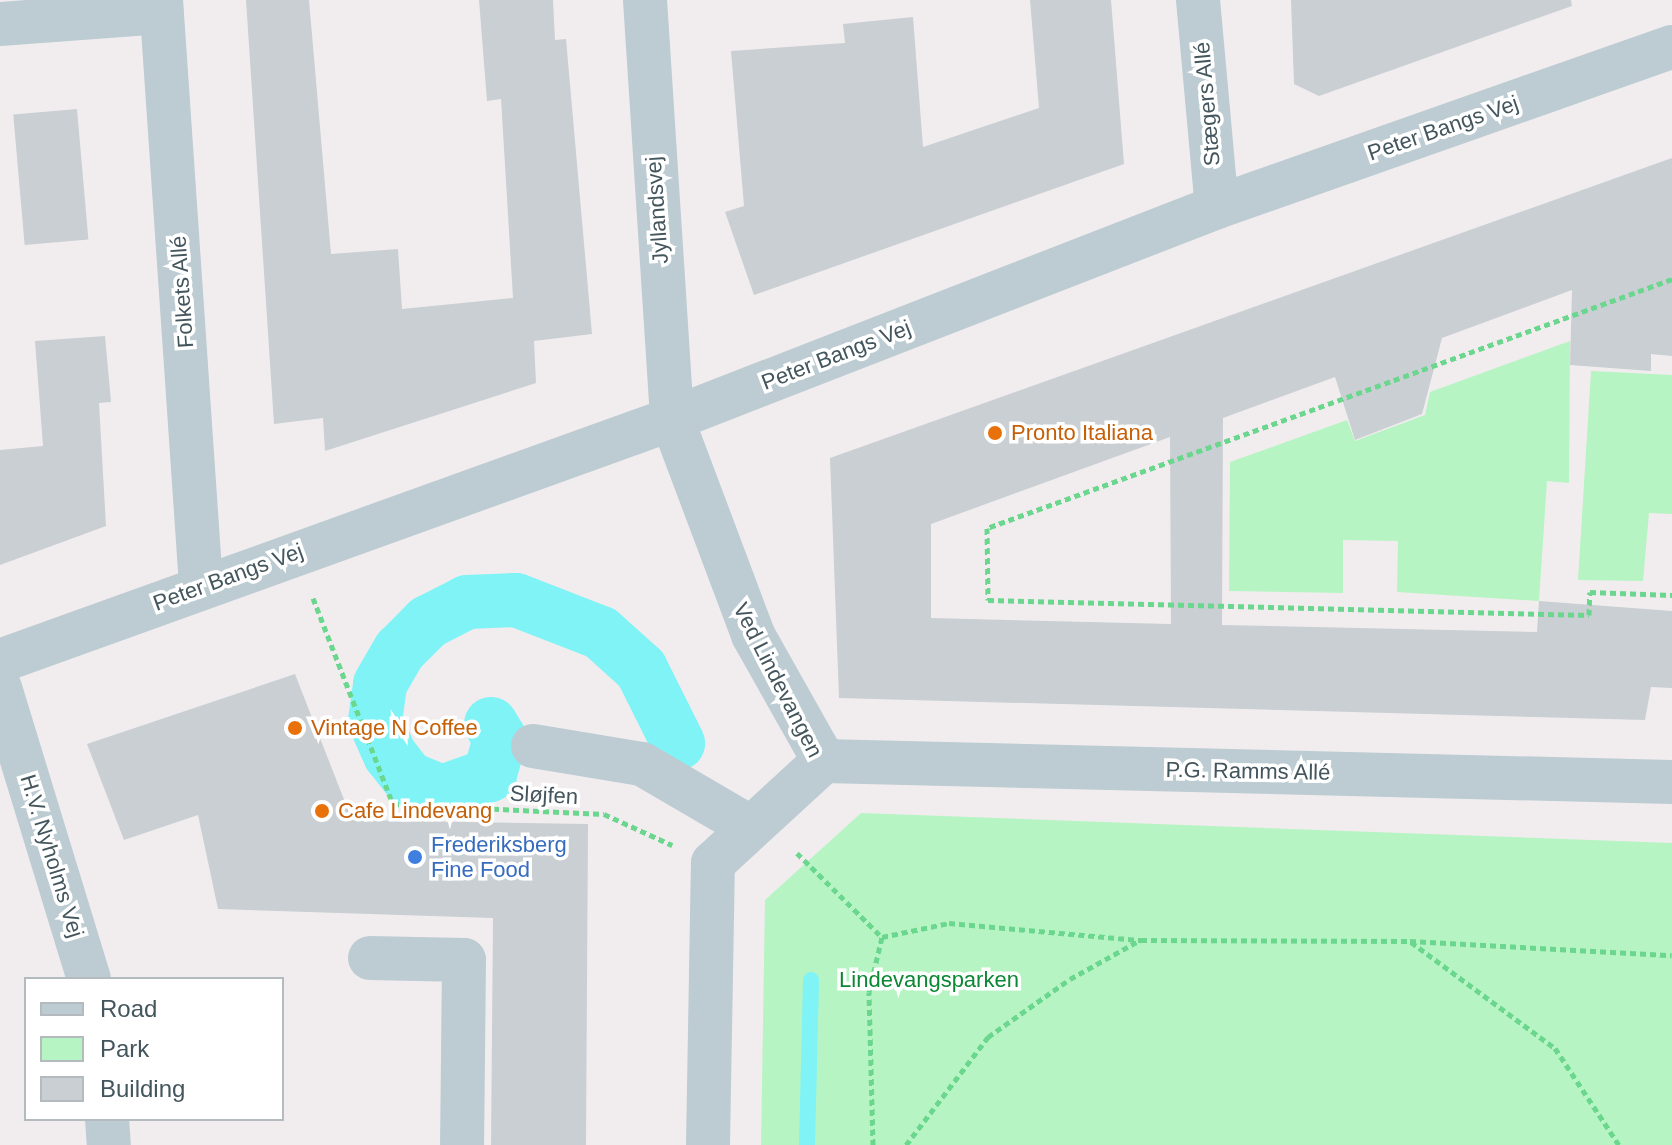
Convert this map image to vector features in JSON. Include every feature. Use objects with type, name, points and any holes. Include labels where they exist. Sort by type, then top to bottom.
[{"type":"street","name":"Jyllandsvej","points":[[645,0],[672,419]]},
{"type":"street","name":"Stægers Allé","points":[[1198,0],[1217,207]]},
{"type":"street","points":[[0,24],[162,6]]},
{"type":"street","name":"Folkets Allé","points":[[162,6],[201,585]]},
{"type":"street","name":"Peter Bangs Vej","points":[[0,661],[201,585],[672,419],[1217,207],[1672,47]]},
{"type":"street","name":"Ved Lindevangen","points":[[672,419],[753,635],[824,761],[753,821],[713,863]]},
{"type":"street","name":"H.V. Nyholms Vej","points":[[0,688],[88,977]]},
{"type":"street","points":[[533,746],[642,764],[753,821]]},
{"type":"street","name":"P.G. Ramms Allé","points":[[824,761],[1672,782]]},
{"type":"street","points":[[708,1145],[713,863]]},
{"type":"street","points":[[370,958],[464,960],[462,1145]]},
{"type":"street","points":[[107,1121],[109,1145]]},
{"type":"path","points":[[1672,279],[987,528],[988,600],[1589,615],[1590,592],[1672,595]]},
{"type":"path","name":"Sløjfen","points":[[295,552],[393,804],[604,814],[713,863]]},
{"type":"path","points":[[753,821],[882,937]]},
{"type":"path","points":[[882,937],[949,923],[1141,940],[1410,941],[1672,955]]},
{"type":"path","points":[[873,1145],[869,992],[882,937]]},
{"type":"path","points":[[906,1145],[988,1037],[1070,979],[1141,940]]},
{"type":"path","points":[[1410,941],[1555,1048],[1619,1145]]},
{"type":"green space","points":[[1570,341],[1569,483],[1547,481],[1539,601],[1397,592],[1398,541],[1343,540],[1343,593],[1229,591],[1230,462],[1347,420],[1355,441],[1425,415],[1430,392]]},
{"type":"green space","points":[[1591,371],[1672,375],[1672,514],[1649,513],[1643,581],[1578,580]]},
{"type":"green space","name":"Lindevangsparken","points":[[861,813],[1672,843],[1672,1145],[761,1145],[765,900]]},
{"type":"building","points":[[246,0],[309,0],[331,254],[398,249],[402,309],[513,298],[501,99],[487,101],[479,0],[553,0],[555,40],[566,39],[592,334],[534,341],[536,383],[325,451],[323,418],[274,424]]},
{"type":"building","points":[[1030,0],[1111,0],[1124,164],[754,295],[725,212],[744,206],[731,51],[845,43],[843,24],[913,17],[923,147],[1039,108]]},
{"type":"building","points":[[1291,0],[1571,0],[1572,6],[1319,96],[1294,84]]},
{"type":"building","points":[[77,109],[88,240],[25,245],[13,115]]},
{"type":"building","points":[[1672,158],[1672,356],[1651,354],[1651,371],[1570,365],[1572,290],[1442,338],[1422,414],[1355,440],[1335,377],[1223,418],[1222,625],[1537,632],[1539,601],[1672,611],[1672,688],[1651,687],[1645,720],[839,698],[830,458]],"holes":[[[1170,437],[1171,624],[931,618],[931,524]]]},
{"type":"building","points":[[105,336],[111,402],[99,403],[106,526],[0,565],[0,450],[43,446],[35,341]]},
{"type":"building","points":[[295,674],[352,820],[588,824],[586,1145],[491,1145],[493,918],[218,909],[198,815],[124,840],[87,744]]},
{"type":"waterway","points":[[491,724],[500,739],[490,775],[442,792],[409,779],[390,755],[375,721],[380,684],[400,650],[428,622],[467,602],[516,600],[601,633],[641,669],[678,743]]},
{"type":"waterway","points":[[807,1145],[811,980]]},
{"type":"place","name":"Pronto Italiana","points":[[995,433]]},
{"type":"place","name":"Vintage N Coffee","points":[[295,728]]},
{"type":"place","name":"Cafe Lindevang","points":[[322,811]]},
{"type":"place","name":"Frederiksberg Fine Food","points":[[415,857]]}]
